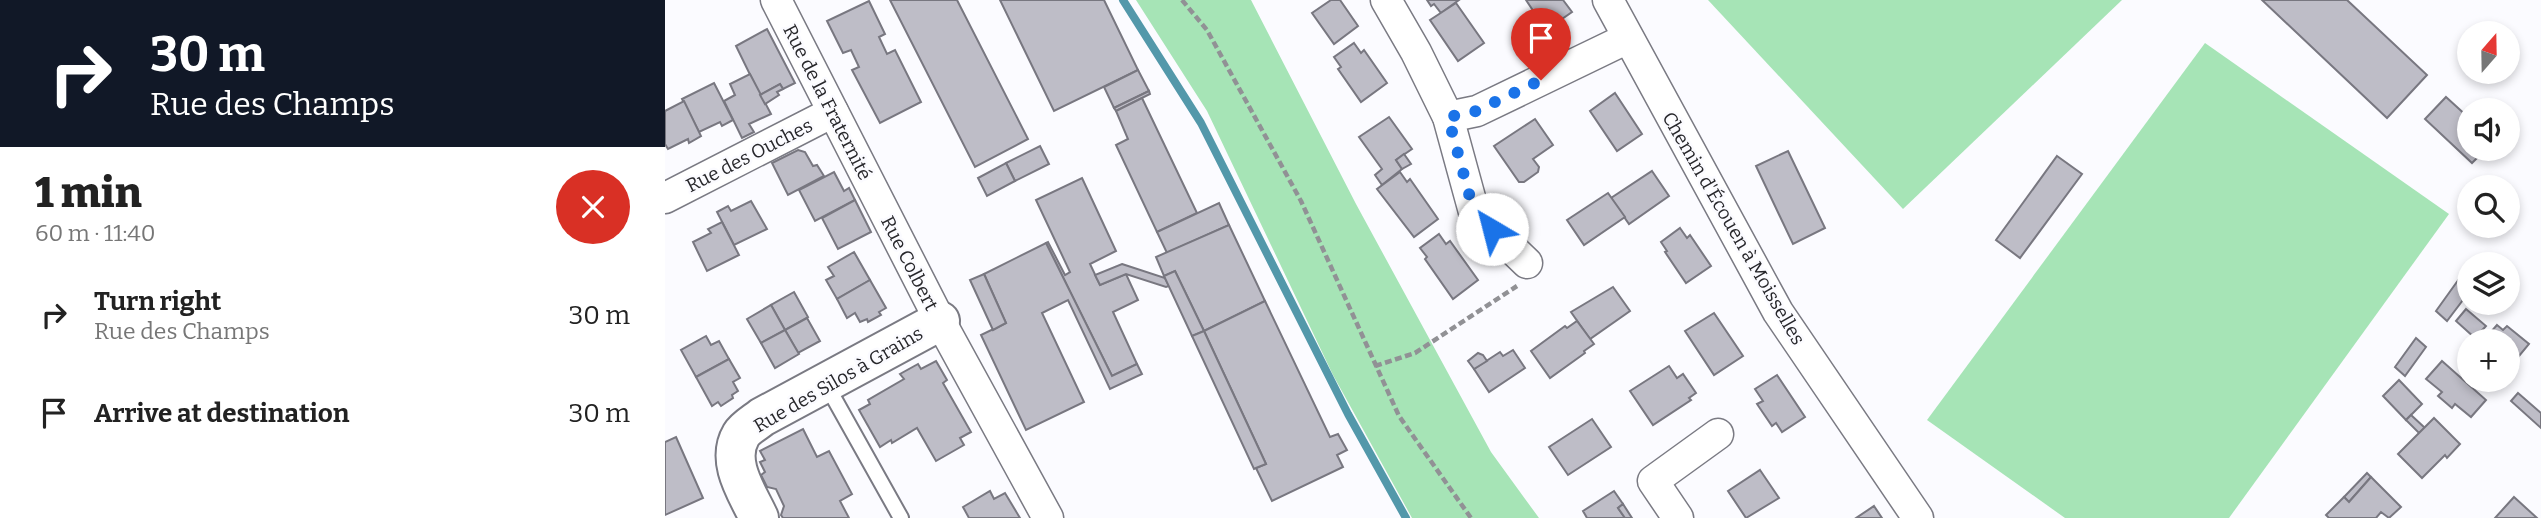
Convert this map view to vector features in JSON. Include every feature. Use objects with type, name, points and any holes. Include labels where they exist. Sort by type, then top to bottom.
[{"type":"street","name":"Rue de la Fraternité","points":[[776,0],[880,205]]},
{"type":"street","points":[[1386,0],[1416,52],[1448,117],[1474,212],[1527,263]]},
{"type":"street","name":"Chemin d'Écouen à Moisselles","points":[[1608,0],[1778,312],[1918,518]]},
{"type":"street","points":[[1448,117],[1476,111],[1628,38]]},
{"type":"street","name":"Rue des Ouches","points":[[665,198],[833,112]]},
{"type":"street","name":"Rue Colbert","points":[[880,205],[1048,518]]},
{"type":"street","name":"Rue des Silos à Grains","points":[[759,518],[739,477],[736,454],[741,434],[762,417],[940,321]]},
{"type":"street","points":[[1678,518],[1653,481],[1718,434]]},
{"type":"lane","points":[[826,383],[901,518]]},
{"type":"path","points":[[1182,0],[1207,30],[1301,201],[1399,416],[1471,518]]},
{"type":"path","points":[[1375,366],[1415,354],[1449,333],[1521,284],[1527,263]]},
{"type":"green space","points":[[1136,0],[1251,0],[1356,204],[1491,452],[1539,518],[1412,518],[1333,375],[1207,111]]},
{"type":"green space","points":[[1708,0],[2122,0],[1903,209]]},
{"type":"green space","points":[[2205,43],[2449,214],[2229,518],[2065,518],[1927,420]]},
{"type":"building","points":[[890,0],[957,0],[1028,139],[975,167]]},
{"type":"building","points":[[1000,0],[1104,0],[1138,70],[1054,111]]},
{"type":"building","points":[[1331,0],[1340,0],[1358,26],[1334,44],[1312,13]]},
{"type":"building","points":[[1427,0],[1459,0],[1441,13]]},
{"type":"building","points":[[1526,0],[1563,0],[1572,12],[1546,30]]},
{"type":"building","points":[[2262,0],[2347,0],[2427,75],[2387,118]]},
{"type":"building","points":[[869,1],[885,34],[879,37],[887,54],[895,50],[921,102],[880,123],[852,70],[859,67],[851,50],[843,53],[827,21]]},
{"type":"building","points":[[1456,3],[1484,43],[1458,61],[1430,20]]},
{"type":"building","points":[[767,29],[795,83],[783,89],[780,84],[760,95],[736,46]]},
{"type":"building","points":[[1354,43],[1361,53],[1364,50],[1387,83],[1361,102],[1338,69],[1341,67],[1334,57]]},
{"type":"building","points":[[1138,70],[1149,91],[1114,108],[1104,87]]},
{"type":"building","points":[[750,74],[771,114],[749,124],[754,132],[742,138],[724,101],[735,95],[730,84]]},
{"type":"building","points":[[714,83],[733,120],[722,126],[720,122],[699,132],[682,99]]},
{"type":"building","points":[[780,84],[783,89],[777,92],[779,95],[765,104],[760,95]]},
{"type":"building","points":[[1149,91],[1150,94],[1116,111],[1114,108]]},
{"type":"building","points":[[1615,93],[1642,134],[1617,151],[1590,111]]},
{"type":"building","points":[[2446,97],[2457,107],[2457,149],[2425,119]]},
{"type":"building","points":[[1142,98],[1197,213],[1157,232],[1116,145],[1128,139],[1116,111]]},
{"type":"building","points":[[684,101],[701,136],[689,143],[688,139],[668,149],[665,144],[665,111]]},
{"type":"building","points":[[1389,117],[1412,149],[1396,160],[1402,169],[1382,185],[1375,175],[1382,169],[1359,137]]},
{"type":"building","points":[[1535,119],[1553,145],[1533,159],[1539,167],[1538,172],[1524,182],[1519,182],[1494,146]]},
{"type":"building","points":[[1040,146],[1049,164],[1015,181],[1006,163]]},
{"type":"building","points":[[798,150],[805,152],[813,166],[817,165],[824,176],[788,195],[772,163]]},
{"type":"building","points":[[1788,151],[1825,228],[1793,244],[1756,166]]},
{"type":"building","points":[[1404,154],[1411,164],[1402,169],[1396,160]]},
{"type":"building","points":[[2057,156],[2082,174],[2020,258],[1996,240]]},
{"type":"building","points":[[1006,163],[1015,181],[987,196],[978,178]]},
{"type":"building","points":[[1652,171],[1669,196],[1629,224],[1611,198]]},
{"type":"building","points":[[834,172],[844,191],[849,188],[855,200],[815,221],[799,190]]},
{"type":"building","points":[[1400,172],[1407,182],[1410,179],[1438,219],[1414,237],[1377,189]]},
{"type":"building","points":[[1082,178],[1116,251],[1090,264],[1100,285],[1126,274],[1138,300],[1113,312],[1137,364],[1112,376],[1046,243],[1048,242],[1065,275],[1070,272],[1036,200]]},
{"type":"building","points":[[1608,193],[1625,217],[1584,245],[1567,220]]},
{"type":"building","points":[[855,200],[871,232],[838,249],[822,218]]},
{"type":"building","points":[[751,201],[767,229],[734,245],[717,212],[728,206],[731,211]]},
{"type":"building","points":[[1219,203],[1229,225],[1167,253],[1157,232]]},
{"type":"building","points":[[722,222],[739,255],[707,271],[693,242],[711,233],[708,229]]},
{"type":"building","points":[[1229,225],[1265,301],[1204,331],[1175,271],[1164,276],[1156,257]]},
{"type":"building","points":[[1680,228],[1687,238],[1690,235],[1711,266],[1686,283],[1661,242]]},
{"type":"building","points":[[1439,234],[1446,244],[1450,241],[1478,280],[1453,299],[1420,248]]},
{"type":"building","points":[[1046,243],[1112,376],[1137,364],[1142,374],[1110,389],[1068,300],[1042,313],[1084,402],[1026,430],[981,335],[1006,323],[984,274]]},
{"type":"building","points":[[854,252],[870,280],[837,299],[826,280],[834,276],[828,267]]},
{"type":"building","points":[[1122,264],[1165,278],[1169,286],[1126,274],[1100,285],[1095,275]]},
{"type":"building","points":[[1175,271],[1204,331],[1192,336],[1164,276]]},
{"type":"building","points":[[984,274],[1006,323],[993,330],[970,280]]},
{"type":"building","points":[[870,280],[886,308],[879,312],[881,315],[868,322],[867,319],[860,322],[855,313],[847,318],[837,299]]},
{"type":"building","points":[[2457,282],[2457,308],[2447,321],[2436,311]]},
{"type":"building","points":[[1613,287],[1630,311],[1590,339],[1571,312]]},
{"type":"building","points":[[794,292],[808,317],[785,330],[771,305]]},
{"type":"building","points":[[1265,301],[1330,437],[1338,434],[1347,450],[1337,455],[1343,467],[1272,501],[1256,468],[1266,464],[1204,331]]},
{"type":"building","points":[[771,305],[785,330],[761,343],[747,319]]},
{"type":"building","points":[[1714,313],[1743,356],[1714,375],[1685,331]]},
{"type":"building","points":[[2461,315],[2473,315],[2486,326],[2483,329],[2465,329],[2456,321]]},
{"type":"building","points":[[807,318],[820,341],[798,353],[785,330]]},
{"type":"building","points":[[1577,321],[1594,344],[1550,378],[1531,351],[1565,326],[1567,328]]},
{"type":"building","points":[[785,330],[799,354],[775,368],[761,343]]},
{"type":"building","points":[[1204,331],[1266,464],[1254,469],[1192,336]]},
{"type":"building","points":[[706,336],[711,345],[719,341],[729,359],[696,377],[681,350]]},
{"type":"building","points":[[2520,337],[2529,344],[2520,355]]},
{"type":"building","points":[[2416,338],[2426,347],[2405,376],[2395,367]]},
{"type":"building","points":[[1513,350],[1525,368],[1489,392],[1474,369],[1500,352],[1503,356]]},
{"type":"building","points":[[1478,353],[1487,361],[1474,369],[1468,361]]},
{"type":"building","points":[[729,359],[740,378],[733,382],[738,391],[721,406],[718,402],[712,406],[696,377]]},
{"type":"building","points":[[936,361],[947,380],[943,383],[971,432],[960,438],[964,445],[936,461],[917,428],[880,447],[859,410],[870,404],[868,400],[904,379],[900,374],[918,364],[921,369]]},
{"type":"building","points":[[2442,361],[2457,374],[2457,392],[2477,392],[2486,400],[2471,417],[2455,404],[2452,408],[2438,396],[2442,392],[2426,379]]},
{"type":"building","points":[[1669,366],[1677,378],[1683,374],[1696,393],[1689,398],[1691,400],[1653,425],[1630,391]]},
{"type":"building","points":[[1777,375],[1805,417],[1782,432],[1776,423],[1772,426],[1757,404],[1763,401],[1755,389]]},
{"type":"building","points":[[2399,380],[2422,404],[2406,420],[2383,396]]},
{"type":"building","points":[[2518,393],[2541,413],[2541,428],[2511,401]]},
{"type":"building","points":[[2411,415],[2425,428],[2419,433],[2406,420]]},
{"type":"building","points":[[2434,418],[2460,444],[2422,478],[2398,454]]},
{"type":"building","points":[[1592,419],[1611,447],[1568,475],[1549,447]]},
{"type":"building","points":[[803,429],[817,457],[829,451],[852,494],[840,501],[849,518],[783,518],[781,515],[784,506],[776,489],[767,487],[761,475],[765,472],[760,462],[765,460],[760,451]]},
{"type":"building","points":[[676,437],[703,498],[665,515],[665,442]]},
{"type":"building","points":[[1760,470],[1779,498],[1746,518],[1728,491]]},
{"type":"building","points":[[2367,473],[2371,477],[2349,502],[2344,497]]},
{"type":"building","points":[[2371,477],[2401,507],[2389,518],[2381,512],[2376,518],[2329,518],[2326,515],[2344,497],[2349,502]]},
{"type":"building","points":[[990,491],[994,499],[1005,493],[1020,518],[969,518],[963,507]]},
{"type":"building","points":[[1614,491],[1623,504],[1618,508],[1625,518],[1587,518],[1583,511]]},
{"type":"building","points":[[2514,497],[2537,518],[2495,518]]},
{"type":"building","points":[[1623,504],[1632,518],[1625,518],[1618,508]]},
{"type":"building","points":[[1874,506],[1882,518],[1856,518]]},
{"type":"waterway","points":[[1123,0],[1201,123],[1348,414],[1406,518]]},
{"type":"route","points":[[1492,229],[1474,212],[1448,117],[1476,111],[1541,80]]}]
